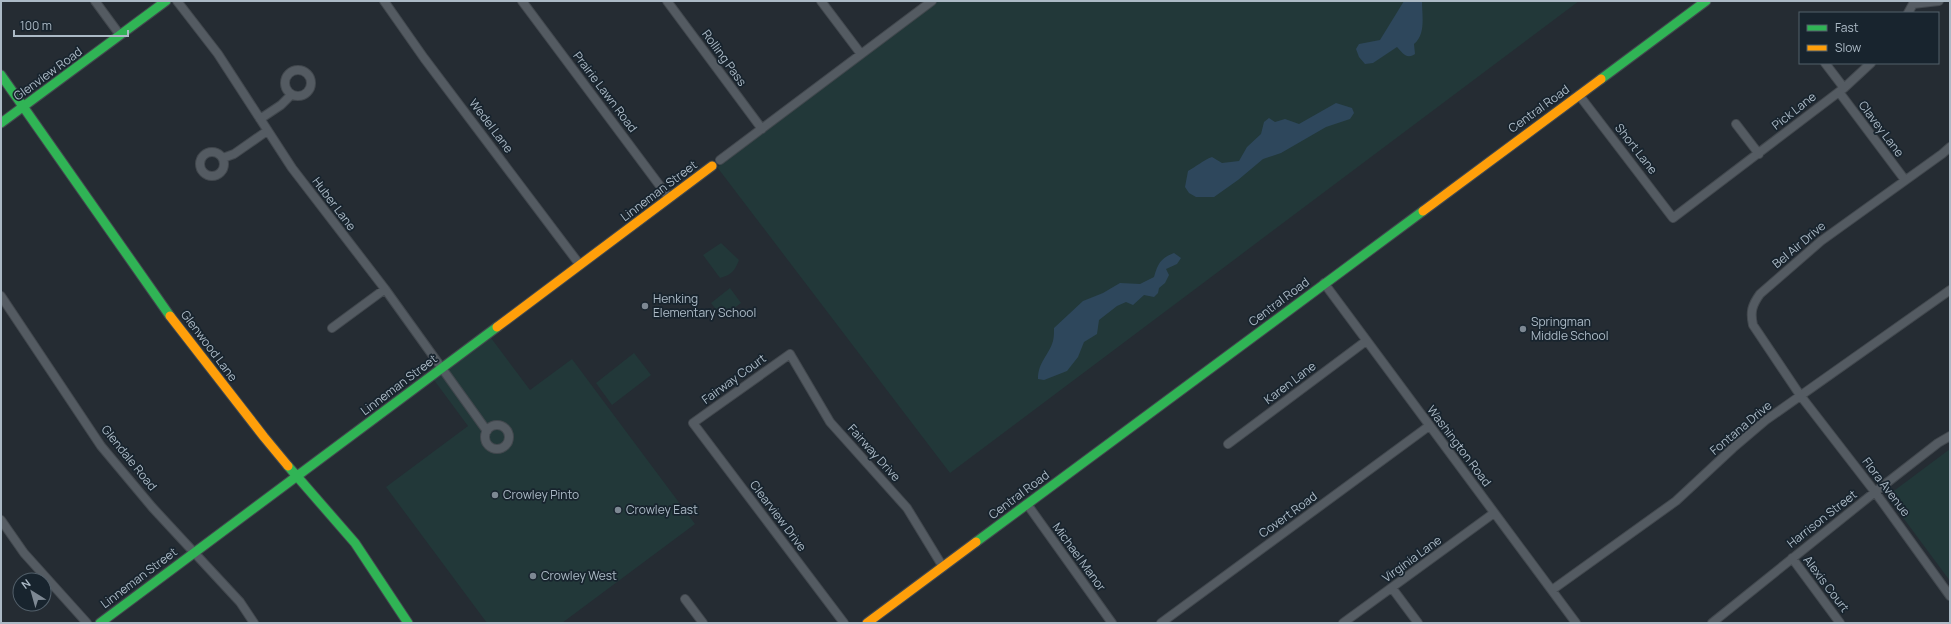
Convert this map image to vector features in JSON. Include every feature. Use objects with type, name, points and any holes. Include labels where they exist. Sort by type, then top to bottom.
[{"type":"street","points":[[95,1],[120,35]]},
{"type":"street","name":"Glenview Road","points":[[1,123],[166,1]]},
{"type":"street","name":"Huber Lane","points":[[177,1],[218,54],[267,130],[317,202],[385,289],[487,431]]},
{"type":"street","name":"Wedel Lane","points":[[384,1],[424,58],[580,265]]},
{"type":"street","name":"Prairie Lawn Road","points":[[522,1],[669,198]]},
{"type":"street","name":"Rolling Pass","points":[[668,1],[762,129]]},
{"type":"street","points":[[821,1],[861,54]]},
{"type":"street","points":[[720,160],[932,1]]},
{"type":"street","name":"Central Road","points":[[867,623],[1706,1]]},
{"type":"street","points":[[1912,3],[1939,1]]},
{"type":"street","points":[[1826,64],[1842,90]]},
{"type":"street","name":"Pick Lane","points":[[1674,218],[1842,90],[1870,64]]},
{"type":"street","name":"Glenwood Lane","points":[[1,75],[125,249],[182,333],[264,438],[298,475],[355,543],[408,623]]},
{"type":"street","name":"Clavey Lane","points":[[1842,90],[1905,180]]},
{"type":"street","points":[[260,119],[281,105],[291,95]]},
{"type":"street","name":"Short Lane","points":[[1579,95],[1674,218]]},
{"type":"street","points":[[1736,124],[1759,154]]},
{"type":"street","points":[[223,158],[234,154],[267,130]]},
{"type":"street","name":"Bel Air Drive","points":[[1800,395],[1753,325],[1751,313],[1754,303],[1760,294],[1821,241],[1950,147]]},
{"type":"street","name":"Linneman Street","points":[[100,623],[712,166]]},
{"type":"street","name":"Washington Road","points":[[1324,283],[1576,623]]},
{"type":"street","points":[[332,328],[385,289]]},
{"type":"street","name":"Fontana Drive","points":[[1552,590],[1676,501],[1732,448],[1800,395],[1950,290]]},
{"type":"street","name":"Glendale Road","points":[[1,296],[102,446],[152,507],[240,602],[254,623]]},
{"type":"street","name":"Karen Lane","points":[[1228,444],[1366,340]]},
{"type":"street","name":"Fairway Court","points":[[693,423],[790,354]]},
{"type":"street","name":"Fairway Drive","points":[[790,354],[830,422],[907,508],[942,567]]},
{"type":"street","name":"Flora Avenue","points":[[1800,395],[1875,492],[1950,596]]},
{"type":"street","name":"Clearview Drive","points":[[693,423],[844,623]]},
{"type":"street","name":"Covert Road","points":[[1160,623],[1429,426]]},
{"type":"street","name":"Harrison Street","points":[[1712,623],[1875,492],[1950,436]]},
{"type":"street","name":"Michael Manor","points":[[1027,504],[1108,622]]},
{"type":"street","name":"Virginia Lane","points":[[1343,623],[1494,513]]},
{"type":"street","points":[[1,520],[24,552],[87,623]]},
{"type":"street","name":"Alexis Court","points":[[1792,558],[1840,623]]},
{"type":"street","points":[[1392,588],[1418,623]]},
{"type":"street","points":[[685,599],[703,623]]},
{"type":"green space","points":[[938,1],[1579,1],[950,473],[717,167]]},
{"type":"green space","points":[[721,243],[739,260],[732,272],[720,278],[703,255]]},
{"type":"green space","points":[[730,288],[741,303],[722,317],[711,303]]},
{"type":"green space","points":[[491,338],[530,390],[572,359],[695,524],[562,623],[487,623],[386,487],[468,426],[434,380]]},
{"type":"green space","points":[[634,353],[651,375],[612,405],[596,383]]},
{"type":"green space","points":[[1950,449],[1950,581],[1887,496]]},
{"type":"water","points":[[1404,1],[1422,1],[1422,30],[1418,40],[1414,44],[1415,54],[1412,56],[1407,56],[1397,47],[1373,63],[1365,64],[1359,57],[1356,49],[1359,44],[1380,40]]},
{"type":"water","points":[[1336,103],[1352,108],[1354,113],[1350,119],[1326,127],[1281,153],[1263,159],[1238,180],[1214,197],[1196,197],[1189,193],[1185,187],[1188,171],[1209,158],[1212,157],[1222,163],[1239,161],[1247,147],[1261,134],[1264,122],[1269,118],[1275,122],[1285,119],[1299,124]]},
{"type":"water","points":[[1174,253],[1181,258],[1177,264],[1166,269],[1169,275],[1165,283],[1159,288],[1158,293],[1154,297],[1144,295],[1133,305],[1126,302],[1117,306],[1099,320],[1097,334],[1084,342],[1078,357],[1067,371],[1044,380],[1038,379],[1038,373],[1053,341],[1054,328],[1083,301],[1103,293],[1120,283],[1140,284],[1154,277],[1157,268],[1163,259]]},
{"type":"traffic: fast","points":[[1,123],[166,1]]},
{"type":"traffic: fast","points":[[1601,79],[1706,1]]},
{"type":"traffic: fast","points":[[1,75],[170,316]]},
{"type":"traffic: fast","points":[[976,542],[1423,211]]},
{"type":"traffic: fast","points":[[100,623],[497,327]]},
{"type":"traffic: fast","points":[[288,466],[355,543],[408,623]]},
{"type":"traffic: slow","points":[[1423,211],[1601,79]]},
{"type":"traffic: slow","points":[[497,327],[712,166]]},
{"type":"traffic: slow","points":[[170,316],[288,466]]},
{"type":"traffic: slow","points":[[867,623],[976,542]]},
{"type":"place","name":"Henking Elementary School","points":[[645,306]]},
{"type":"place","name":"Springman Middle School","points":[[1523,329]]},
{"type":"place","name":"Crowley Pinto","points":[[495,495]]},
{"type":"place","name":"Crowley East","points":[[618,510]]},
{"type":"place","name":"Crowley West","points":[[533,576]]}]
